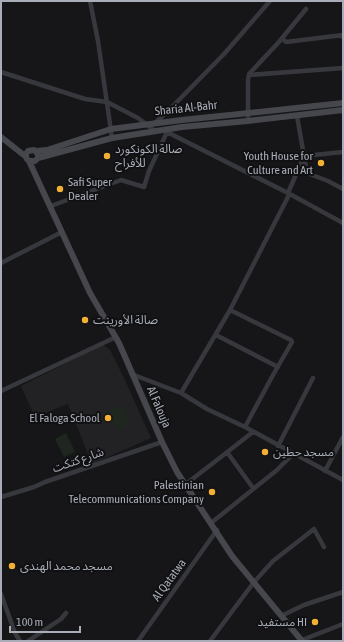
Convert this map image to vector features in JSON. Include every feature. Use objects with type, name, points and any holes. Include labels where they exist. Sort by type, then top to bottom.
[{"type":"main road","name":"Sharia Al-Bahr","points":[[36,151],[54,147],[111,129],[343,103]]},
{"type":"main road","name":"Sharia Al-Bahr","points":[[38,158],[112,138],[167,130],[182,126],[248,121],[343,110]]},
{"type":"main road","points":[[1,137],[27,159],[35,161],[38,158],[38,154],[36,151],[30,150],[26,152],[27,159]]},
{"type":"main road","name":"Al Falouja","points":[[27,159],[90,292],[116,337],[134,375],[162,442],[177,472],[217,530],[232,556],[302,641]]},
{"type":"street","points":[[90,1],[112,138]]},
{"type":"street","points":[[155,123],[224,54],[270,1]]},
{"type":"street","points":[[248,121],[249,76],[306,9]]},
{"type":"street","points":[[282,38],[286,42],[327,36],[343,36]]},
{"type":"street","points":[[249,76],[343,68]]},
{"type":"street","points":[[1,72],[85,99],[107,102],[147,124],[155,131]]},
{"type":"street","points":[[297,116],[307,172],[343,189]]},
{"type":"street","points":[[50,206],[122,180],[144,187],[149,170],[167,130],[343,223]]},
{"type":"street","points":[[304,156],[343,152]]},
{"type":"street","points":[[181,393],[230,310],[289,194],[304,156]]},
{"type":"street","points":[[1,263],[62,232]]},
{"type":"street","points":[[230,310],[291,340],[292,342],[245,427]]},
{"type":"street","points":[[216,335],[278,367]]},
{"type":"street","points":[[1,391],[116,337]]},
{"type":"street","points":[[134,375],[181,393],[207,409],[245,427],[343,480]]},
{"type":"street","points":[[278,446],[313,378]]},
{"type":"street","points":[[186,484],[253,432]]},
{"type":"street","points":[[325,470],[343,437]]},
{"type":"street","name":"شارع كتكت","points":[[1,497],[34,487],[162,442]]},
{"type":"street","points":[[227,452],[253,488]]},
{"type":"street","points":[[211,523],[277,470],[293,454]]},
{"type":"street","points":[[210,641],[254,582],[273,561],[314,528],[324,547]]},
{"type":"street","name":"Al Qatatwa","points":[[138,641],[217,530]]},
{"type":"street","points":[[281,616],[304,605],[343,592]]},
{"type":"street","points":[[1,594],[15,633],[20,641]]},
{"type":"street","points":[[28,641],[61,619],[66,613]]},
{"type":"street","points":[[302,641],[343,624]]},
{"type":"shaded area","points":[[102,345],[110,350],[151,438],[92,464],[68,404],[35,417],[21,386]]},
{"type":"shaded area","points":[[123,405],[131,425],[117,431],[109,410]]},
{"type":"shaded area","points":[[66,433],[75,452],[64,457],[55,439]]},
{"type":"place","name":"صالة الكونكورد للأفراح","points":[[107,156]]},
{"type":"place","name":"Youth House for Culture and Art","points":[[321,163]]},
{"type":"place","name":"Safi Super Dealer","points":[[60,189]]},
{"type":"place","name":"صالة الأورينت","points":[[85,320]]},
{"type":"place","name":"El Faloga School","points":[[108,418]]},
{"type":"place","name":"مسجد حطين","points":[[265,452]]},
{"type":"place","name":"Palestinian Telecommunications Company","points":[[212,492]]},
{"type":"place","name":"مسجد محمد الهندى","points":[[12,566]]},
{"type":"place","name":"مستفيد HI","points":[[315,622]]}]
